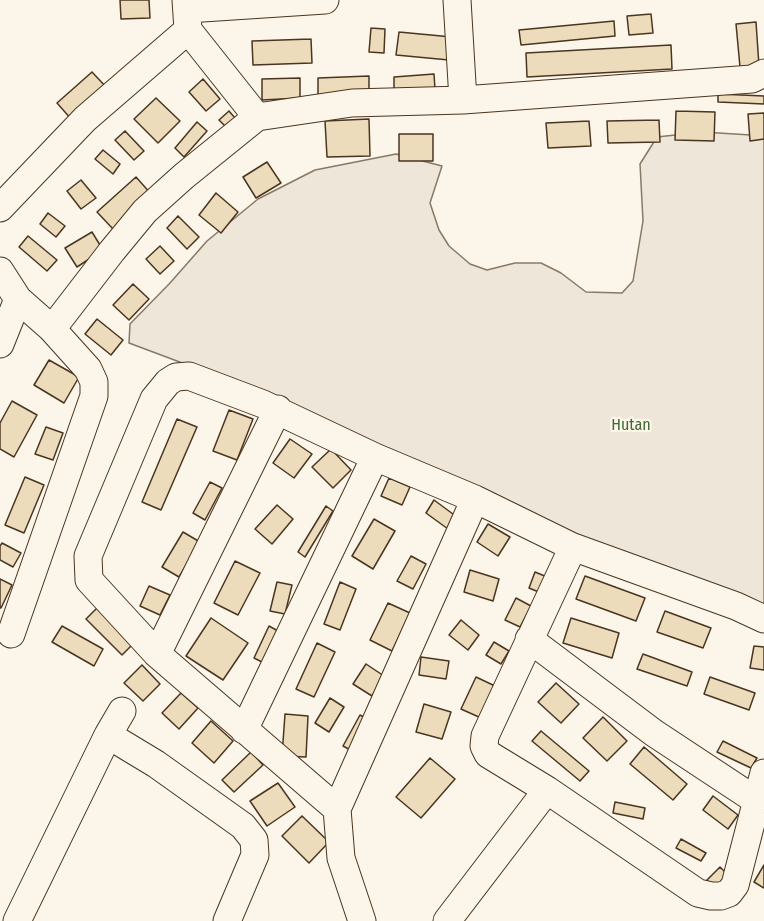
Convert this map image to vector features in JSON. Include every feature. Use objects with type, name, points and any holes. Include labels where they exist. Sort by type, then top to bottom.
[{"type":"street","points":[[0,208],[187,13],[325,0]]},
{"type":"street","points":[[457,0],[463,100]]},
{"type":"street","points":[[187,13],[257,117]]},
{"type":"street","points":[[52,329],[145,211],[257,117],[352,103],[463,100],[752,79],[764,73]]},
{"type":"street","points":[[0,271],[18,299],[52,329],[88,369],[94,382],[94,396],[11,634]]},
{"type":"street","points":[[0,344],[18,299]]},
{"type":"street","points":[[337,809],[157,654],[89,580],[88,556],[154,399],[168,382],[176,378],[189,376],[278,410],[375,457],[475,499],[573,547],[736,606],[764,619]]},
{"type":"street","points":[[157,654],[278,410]]},
{"type":"street","points":[[244,730],[375,457]]},
{"type":"street","points":[[362,921],[341,858],[337,809],[475,499]]},
{"type":"street","points":[[573,547],[485,736],[484,746],[488,754],[547,790],[698,893],[711,896],[729,893],[735,885],[764,773]]},
{"type":"street","points":[[529,639],[654,733],[757,801]]},
{"type":"street","points":[[17,921],[122,711]]},
{"type":"street","points":[[108,735],[156,764],[243,826],[254,840],[255,855],[227,921]]},
{"type":"street","points":[[447,921],[547,790]]},
{"type":"green space","name":"Hutan","points":[[764,123],[764,619],[185,364],[129,343],[130,324],[207,241],[258,199],[315,170],[396,154],[442,166],[430,203],[439,230],[449,246],[470,264],[487,270],[515,263],[541,263],[561,273],[586,292],[622,293],[633,281],[643,221],[640,164],[657,137],[702,132],[751,135]]},
{"type":"building","points":[[120,0],[149,0],[150,18],[121,19]]},
{"type":"building","points":[[651,14],[653,33],[629,35],[627,16]]},
{"type":"building","points":[[614,21],[615,36],[521,45],[519,30]]},
{"type":"building","points":[[756,22],[759,66],[740,67],[736,24]]},
{"type":"building","points":[[371,28],[385,29],[384,53],[369,52]]},
{"type":"building","points":[[399,32],[452,37],[449,60],[396,55]]},
{"type":"building","points":[[311,39],[312,63],[253,65],[252,41]]},
{"type":"building","points":[[671,45],[672,69],[527,77],[526,53]]},
{"type":"building","points":[[92,72],[107,88],[72,120],[57,103]]},
{"type":"building","points":[[434,74],[435,89],[394,91],[394,77]]},
{"type":"building","points":[[369,76],[369,95],[318,97],[318,78]]},
{"type":"building","points":[[300,78],[300,98],[262,100],[262,79]]},
{"type":"building","points":[[203,79],[220,99],[206,111],[189,92]]},
{"type":"building","points":[[718,94],[764,96],[764,104],[718,102]]},
{"type":"building","points":[[156,98],[180,121],[158,143],[134,119]]},
{"type":"building","points":[[229,111],[235,118],[225,126],[219,120]]},
{"type":"building","points":[[676,111],[715,112],[714,141],[675,140]]},
{"type":"building","points":[[764,113],[764,139],[750,141],[748,114]]},
{"type":"building","points":[[369,119],[370,156],[327,157],[325,121]]},
{"type":"building","points":[[659,120],[660,142],[608,143],[607,121]]},
{"type":"building","points":[[589,121],[591,146],[548,148],[546,123]]},
{"type":"building","points":[[197,122],[207,131],[184,157],[175,148]]},
{"type":"building","points":[[125,131],[144,151],[134,160],[115,140]]},
{"type":"building","points":[[399,134],[433,134],[433,161],[399,161]]},
{"type":"building","points":[[103,150],[120,164],[113,174],[95,159]]},
{"type":"building","points":[[267,162],[281,183],[256,198],[243,177]]},
{"type":"building","points":[[136,177],[152,195],[113,229],[97,212]]},
{"type":"building","points":[[81,180],[96,198],[81,209],[67,191]]},
{"type":"building","points":[[216,193],[238,212],[221,233],[199,215]]},
{"type":"building","points":[[48,213],[65,226],[56,237],[40,224]]},
{"type":"building","points":[[178,216],[199,237],[187,249],[167,228]]},
{"type":"building","points":[[92,232],[103,250],[77,267],[65,248]]},
{"type":"building","points":[[28,236],[57,260],[47,271],[19,247]]},
{"type":"building","points":[[160,246],[174,261],[160,274],[146,259]]},
{"type":"building","points":[[133,284],[149,299],[129,320],[113,305]]},
{"type":"building","points":[[97,319],[123,340],[111,355],[85,334]]},
{"type":"building","points":[[49,360],[79,377],[64,403],[34,385]]},
{"type":"building","points":[[12,401],[37,415],[14,457],[0,449],[0,423]]},
{"type":"building","points":[[229,410],[253,419],[237,460],[213,451]]},
{"type":"building","points":[[177,419],[197,427],[161,510],[142,502]]},
{"type":"building","points":[[46,427],[63,433],[53,460],[35,454]]},
{"type":"building","points":[[290,439],[312,454],[294,478],[273,463]]},
{"type":"building","points":[[331,449],[351,470],[333,488],[312,467]]},
{"type":"building","points":[[25,477],[44,485],[24,533],[5,525]]},
{"type":"building","points":[[389,478],[410,487],[402,505],[381,496]]},
{"type":"building","points":[[210,482],[222,488],[205,520],[193,513]]},
{"type":"building","points":[[434,500],[457,517],[448,529],[426,513]]},
{"type":"building","points":[[277,505],[293,519],[272,544],[255,529]]},
{"type":"building","points":[[326,506],[333,511],[305,557],[298,552]]},
{"type":"building","points":[[374,519],[395,531],[373,569],[352,556]]},
{"type":"building","points":[[488,524],[510,537],[498,556],[477,542]]},
{"type":"building","points":[[183,532],[200,542],[179,577],[162,567]]},
{"type":"building","points":[[2,543],[21,553],[13,567],[0,560]]},
{"type":"building","points":[[411,556],[426,564],[413,589],[397,581]]},
{"type":"building","points":[[235,561],[260,573],[238,615],[214,603]]},
{"type":"building","points":[[470,570],[499,579],[493,601],[464,592]]},
{"type":"building","points":[[535,572],[552,579],[546,595],[529,588]]},
{"type":"building","points":[[585,576],[645,598],[636,621],[576,599]]},
{"type":"building","points":[[0,579],[12,585],[1,608],[0,608]]},
{"type":"building","points":[[277,582],[292,585],[285,614],[270,611]]},
{"type":"building","points":[[340,582],[356,589],[340,630],[324,624]]},
{"type":"building","points":[[149,586],[170,595],[160,615],[140,606]]},
{"type":"building","points":[[516,598],[531,606],[520,627],[505,620]]},
{"type":"building","points":[[388,603],[410,613],[392,651],[370,640]]},
{"type":"building","points":[[98,607],[135,642],[122,655],[86,619]]},
{"type":"building","points":[[665,611],[711,628],[703,648],[657,632]]},
{"type":"building","points":[[211,618],[248,643],[223,680],[186,656]]},
{"type":"building","points":[[571,618],[619,633],[612,658],[563,643]]},
{"type":"building","points":[[461,620],[479,635],[468,650],[449,635]]},
{"type":"building","points":[[62,626],[103,649],[94,666],[52,642]]},
{"type":"building","points":[[269,626],[278,631],[264,663],[254,658]]},
{"type":"building","points":[[494,642],[509,651],[501,664],[486,655]]},
{"type":"building","points":[[317,643],[335,652],[314,697],[296,689]]},
{"type":"building","points":[[754,646],[764,647],[764,670],[750,668]]},
{"type":"building","points":[[643,654],[692,672],[687,686],[637,669]]},
{"type":"building","points":[[421,657],[449,661],[446,679],[419,675]]},
{"type":"building","points":[[366,664],[384,676],[372,696],[353,684]]},
{"type":"building","points":[[142,665],[160,684],[143,701],[124,683]]},
{"type":"building","points":[[476,677],[495,686],[481,718],[461,709]]},
{"type":"building","points":[[710,677],[755,693],[749,710],[704,694]]},
{"type":"building","points":[[556,683],[579,704],[561,723],[538,702]]},
{"type":"building","points":[[181,693],[198,708],[179,729],[162,713]]},
{"type":"building","points":[[330,698],[344,707],[329,732],[315,723]]},
{"type":"building","points":[[424,704],[451,712],[442,739],[416,732]]},
{"type":"building","points":[[285,714],[308,716],[306,757],[282,756]]},
{"type":"building","points":[[360,715],[373,722],[356,753],[343,746]]},
{"type":"building","points":[[603,717],[627,741],[607,761],[583,738]]},
{"type":"building","points":[[211,721],[233,741],[214,763],[192,743]]},
{"type":"building","points":[[541,731],[589,771],[580,781],[532,741]]},
{"type":"building","points":[[723,741],[757,758],[751,768],[717,752]]},
{"type":"building","points":[[644,747],[687,784],[673,800],[630,764]]},
{"type":"building","points":[[251,752],[263,765],[234,792],[222,780]]},
{"type":"building","points":[[430,758],[455,779],[421,818],[396,797]]},
{"type":"building","points":[[278,783],[295,807],[267,826],[250,801]]},
{"type":"building","points":[[713,796],[738,815],[728,829],[703,810]]},
{"type":"building","points":[[615,802],[645,808],[643,819],[613,813]]},
{"type":"building","points":[[302,816],[329,842],[309,863],[282,836]]},
{"type":"building","points":[[681,839],[706,853],[701,861],[676,848]]},
{"type":"building","points":[[764,865],[764,888],[754,882]]},
{"type":"building","points":[[720,867],[728,875],[715,888],[707,880]]}]
